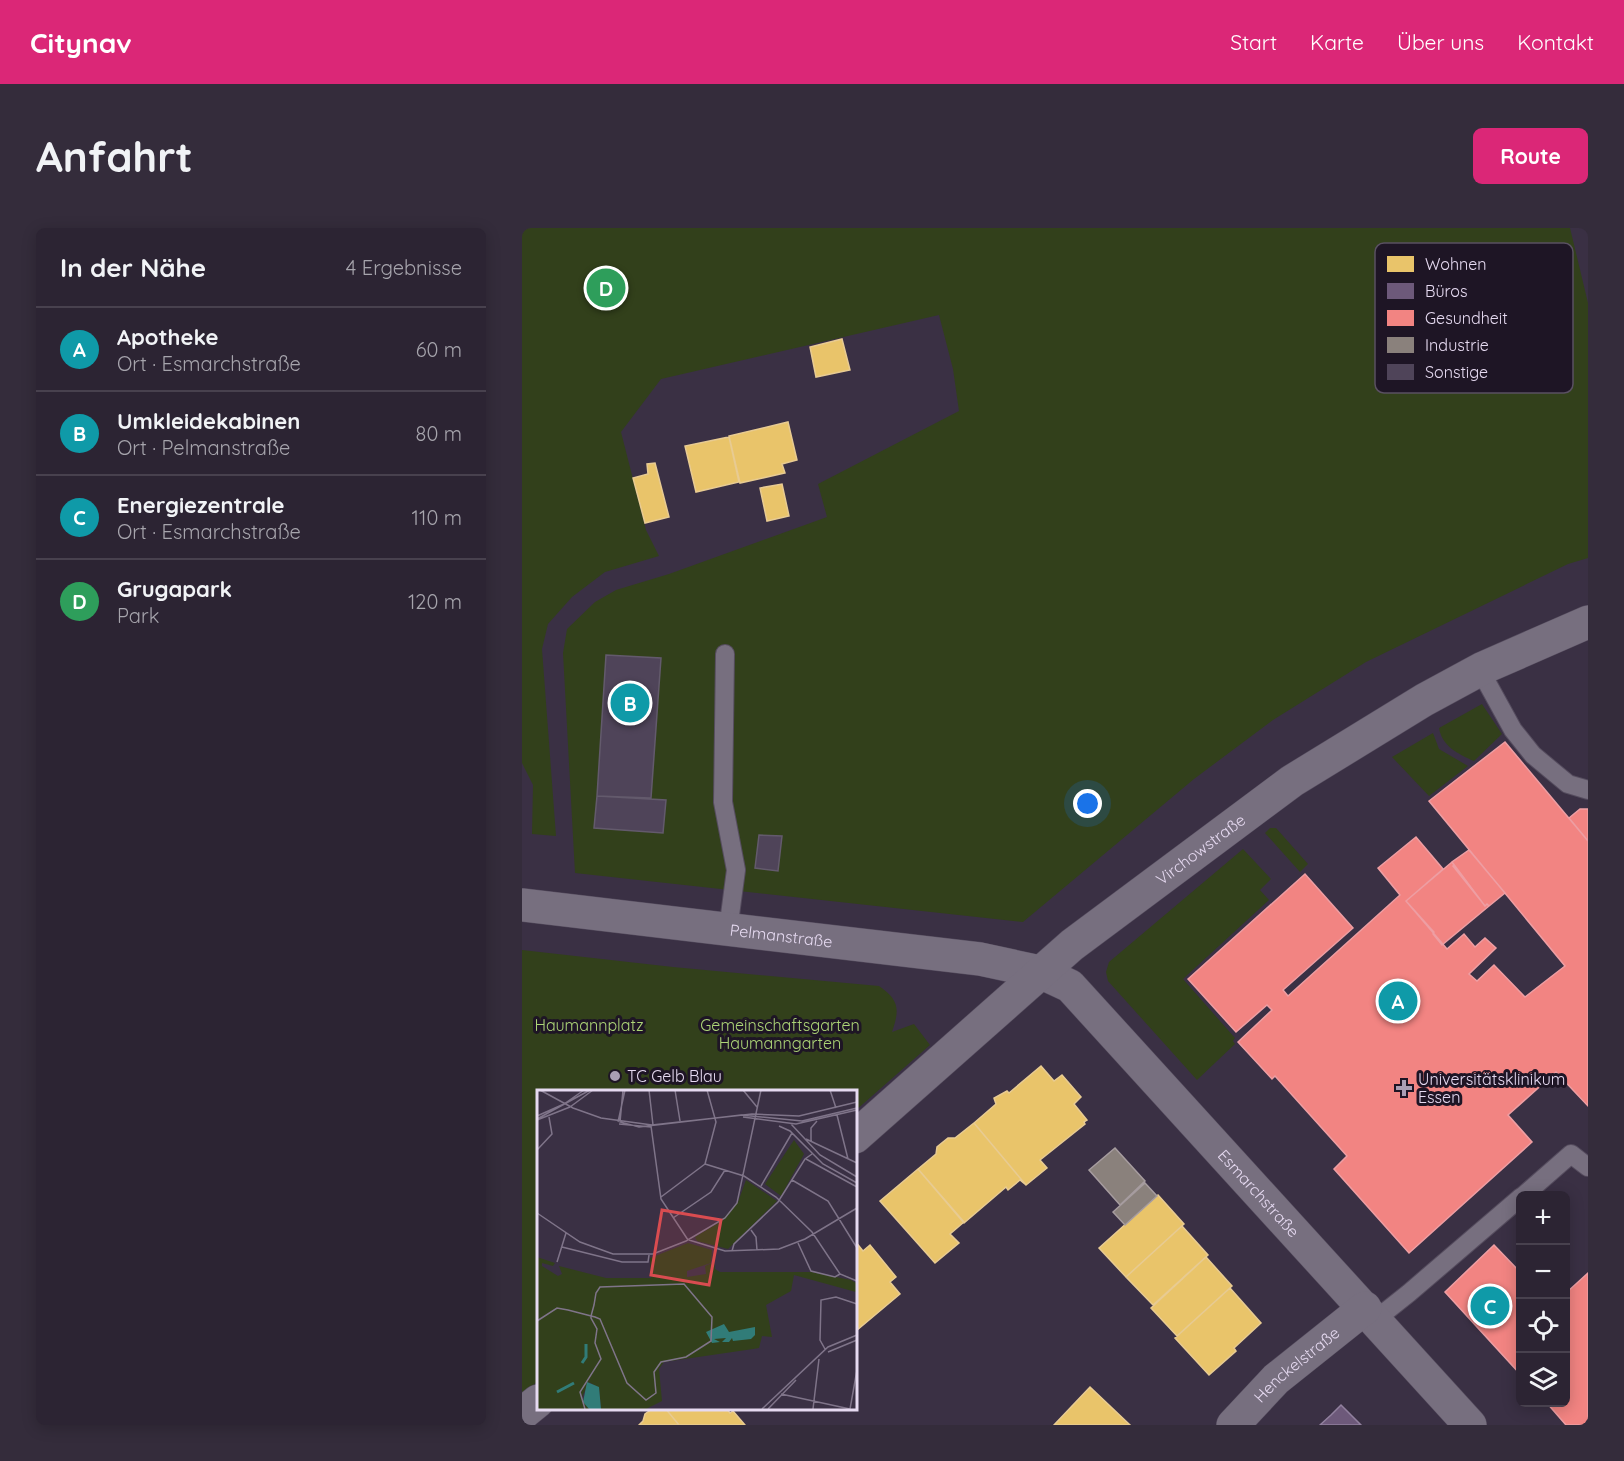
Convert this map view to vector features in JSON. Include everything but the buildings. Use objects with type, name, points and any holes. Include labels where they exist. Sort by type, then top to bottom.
[{"type":"street","name":"Virchowstraße","points":[[856,1136],[1072,945],[1292,781],[1424,700],[1549,637],[1588,622]]},
{"type":"street","name":"Pelmanstraße","points":[[522,905],[980,959],[1040,972]]},
{"type":"street","name":"Esmarchstraße","points":[[1040,972],[1070,986],[1470,1425]]},
{"type":"street","name":"Henckelstraße","points":[[1233,1425],[1276,1379],[1370,1314]]},
{"type":"street","points":[[522,1414],[537,1402]]},
{"type":"lane","points":[[725,654],[723,802],[736,870],[729,930]]},
{"type":"lane","points":[[1480,670],[1513,730],[1533,755],[1568,784],[1588,790]]},
{"type":"lane","points":[[1528,1191],[1571,1154],[1588,1167]]},
{"type":"lane","points":[[1370,1314],[1516,1201]]},
{"type":"green space","points":[[522,228],[1570,228],[1588,303],[1588,558],[1568,564],[1366,662],[1273,720],[1194,779],[1023,922],[575,873],[563,653],[567,629],[595,602],[616,590],[669,574],[827,517],[818,484],[959,411],[953,369],[939,315],[661,379],[621,432],[646,530],[659,556],[605,572],[572,597],[548,624],[542,649],[556,836],[532,834],[533,785],[522,763]]},
{"type":"green space","points":[[1482,704],[1502,734],[1474,761],[1447,745],[1439,728]]},
{"type":"green space","points":[[1433,733],[1439,749],[1468,766],[1429,796],[1392,757]]},
{"type":"green space","points":[[1270,828],[1276,828],[1308,864],[1300,872],[1265,833]]},
{"type":"green space","points":[[1243,849],[1271,879],[1260,890],[1269,900],[1183,979],[1235,1038],[1233,1041],[1235,1044],[1197,1080],[1108,981],[1106,972],[1109,962]]},
{"type":"green space","name":"Haumannplatz","points":[[522,950],[879,986],[891,996],[897,1011],[892,1032],[914,1024],[930,1045],[856,1110],[856,1090],[537,1090],[537,1382],[522,1395]]},
{"type":"place","name":"Grugapark","points":[[606,288]]},
{"type":"place","name":"Umkleidekabinen","points":[[630,703]]},
{"type":"place","name":"Apotheke","points":[[1398,1001]]},
{"type":"place","name":"TC Gelb Blau","points":[[615,1076]]},
{"type":"place","name":"Universitätsklinikum Essen","points":[[1404,1088]]},
{"type":"place","name":"Energiezentrale","points":[[1490,1306]]},
{"type":"park label","name":"Gemeinschaftsgarten Haumanngarten","points":[[780,1034]]}]
